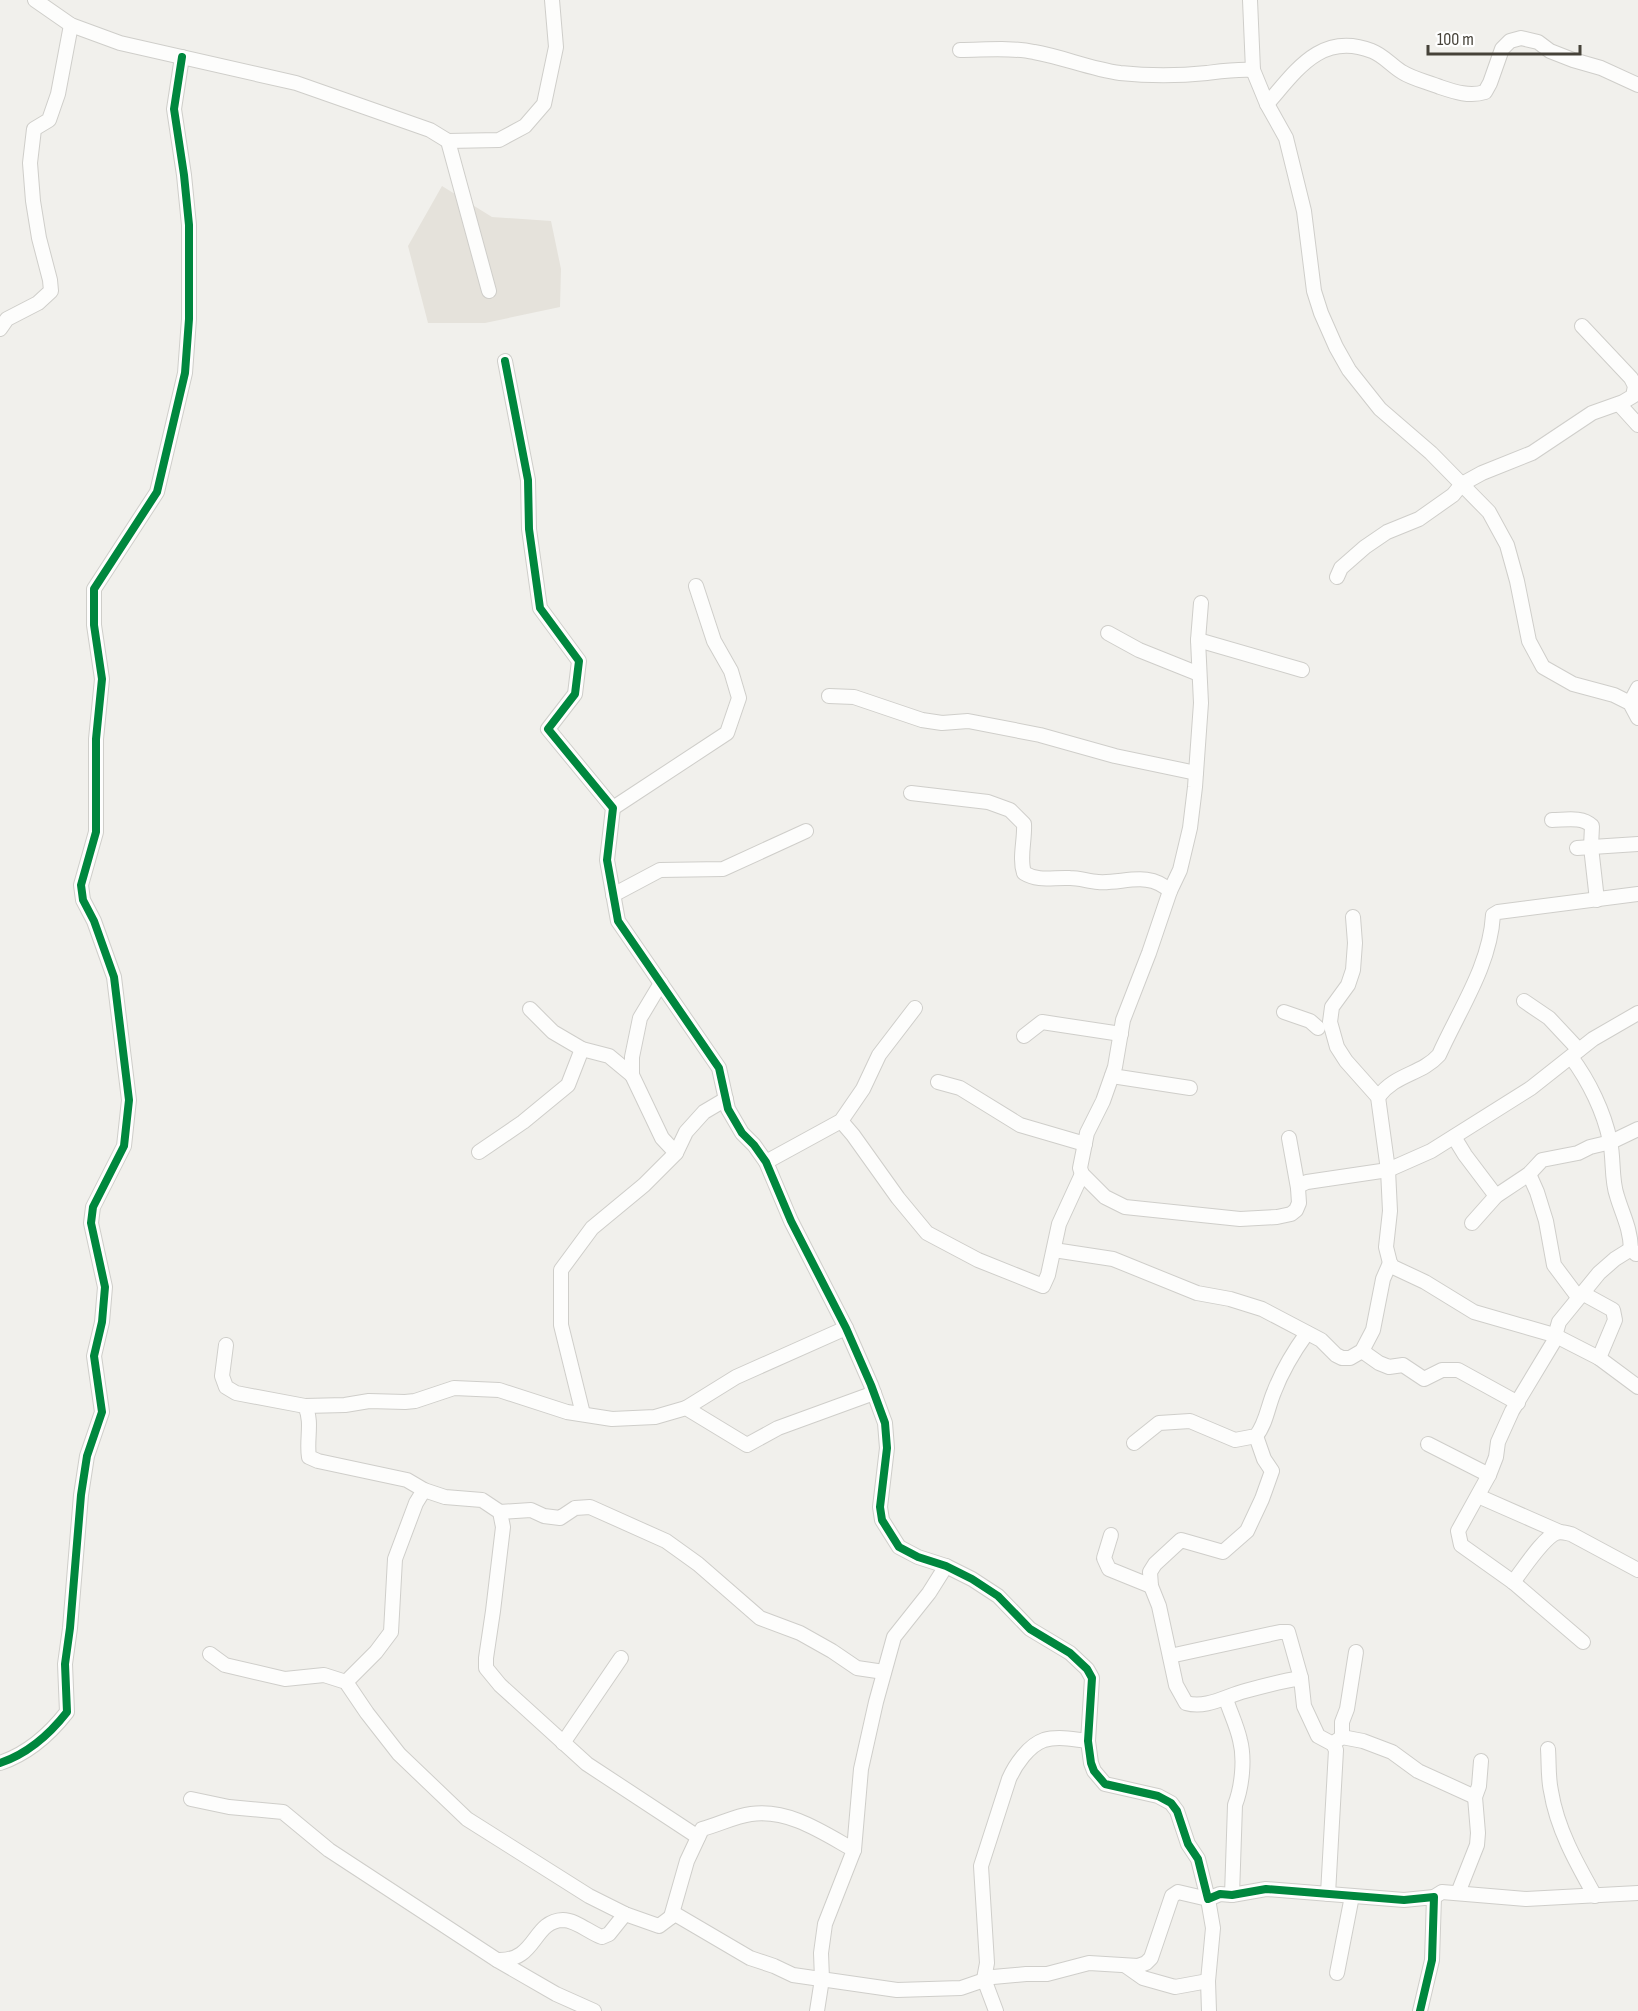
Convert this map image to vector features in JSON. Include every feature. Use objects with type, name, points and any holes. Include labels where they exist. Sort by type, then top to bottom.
[{"type":"street","points":[[35,0],[71,25],[120,43],[296,83],[430,130],[448,141],[499,140],[525,126],[544,104],[556,47],[552,0]]},
{"type":"street","points":[[1250,0],[1253,70],[1267,104],[1286,138],[1304,211],[1314,291],[1321,314],[1336,347],[1349,370],[1380,409],[1431,453],[1489,512],[1507,545],[1529,641],[1543,667],[1573,684],[1614,695],[1630,703],[1638,718]]},
{"type":"street","points":[[0,329],[7,319],[38,303],[51,291],[39,238],[30,163],[34,129],[49,120],[58,94],[71,25]]},
{"type":"street","points":[[1267,104],[1290,76],[1316,53],[1347,45],[1373,51],[1403,73],[1453,92],[1476,95],[1485,92],[1502,49],[1510,41],[1521,38],[1538,42],[1565,57],[1601,68],[1638,85]]},
{"type":"street","points":[[960,50],[1031,51],[1065,58],[1092,68],[1149,75],[1207,73],[1234,69],[1253,70]]},
{"type":"street","points":[[0,1763],[10,1760],[45,1737],[67,1712],[65,1664],[81,1495],[87,1456],[102,1412],[94,1356],[102,1322],[105,1287],[91,1223],[93,1207],[124,1146],[129,1100],[114,977],[94,921],[83,900],[81,885],[96,832],[96,739],[102,680],[94,625],[94,589],[157,492],[185,372],[189,319],[189,225],[174,109],[182,57]]},
{"type":"street","points":[[448,141],[489,291]]},
{"type":"street","points":[[1337,577],[1341,568],[1365,547],[1387,532],[1419,519],[1453,495],[1462,484],[1482,473],[1532,453],[1592,413],[1619,404],[1633,396],[1635,386],[1631,378],[1582,326]]},
{"type":"street","points":[[505,362],[528,480],[529,529],[540,608],[579,661],[575,694],[548,729],[613,808],[607,860],[618,921],[719,1068],[728,1109],[742,1133],[766,1162],[791,1221],[846,1328],[885,1423],[887,1448],[880,1506],[882,1520],[899,1547],[972,1579],[998,1596],[1030,1629],[1070,1653],[1087,1669],[1092,1678],[1088,1741],[1091,1763],[1105,1784],[1158,1796],[1171,1803],[1177,1811],[1188,1844],[1198,1860],[1213,1928],[1208,1981],[1209,2011]]},
{"type":"street","points":[[1619,404],[1638,425]]},
{"type":"street","points":[[613,808],[727,733],[739,698],[731,671],[714,641],[696,586]]},
{"type":"street","points":[[1201,603],[1198,640],[1201,703],[1190,828],[1180,870],[1170,891],[1123,1020],[1112,1076],[1085,1144],[1080,1168],[1082,1174],[1105,1197],[1125,1207],[1240,1219],[1291,1214],[1299,1203],[1289,1138]]},
{"type":"street","points":[[1108,633],[1139,650],[1199,674]]},
{"type":"street","points":[[1198,640],[1302,670]]},
{"type":"street","points":[[1630,703],[1638,688]]},
{"type":"street","points":[[829,696],[854,698],[922,720],[942,723],[968,721],[1040,735],[1115,756],[1196,772]]},
{"type":"street","points":[[911,793],[988,802],[1010,810],[1024,824],[1022,867],[1024,873],[1030,877],[1043,880],[1069,878],[1100,882],[1122,879],[1152,880],[1163,884],[1170,891]]},
{"type":"street","points":[[1552,820],[1587,821],[1592,826],[1591,847],[1597,900]]},
{"type":"street","points":[[613,895],[660,870],[723,870],[806,831]]},
{"type":"street","points":[[1577,848],[1638,844]]},
{"type":"street","points":[[1378,1097],[1398,1078],[1431,1064],[1439,1055],[1484,959],[1491,937],[1493,915],[1498,912],[1638,894]]},
{"type":"street","points":[[1324,1025],[1332,1006],[1348,985],[1353,970],[1355,943],[1353,917]]},
{"type":"street","points":[[632,1075],[632,1057],[640,1018],[661,983]]},
{"type":"street","points":[[1524,1001],[1549,1018],[1575,1054],[1602,1115],[1611,1142],[1616,1195],[1626,1216],[1635,1252],[1615,1259],[1580,1295],[1559,1322],[1553,1343],[1512,1411],[1498,1442],[1490,1475],[1461,1523],[1458,1538],[1461,1545],[1513,1582],[1583,1642]]},
{"type":"street","points":[[766,1162],[841,1121],[863,1089],[879,1055],[915,1008]]},
{"type":"street","points":[[530,1009],[553,1032],[582,1048],[609,1056],[632,1075],[662,1138],[676,1154]]},
{"type":"street","points":[[1054,1250],[1113,1259],[1197,1293],[1230,1299],[1262,1309],[1321,1340],[1342,1358],[1350,1358],[1362,1351],[1373,1330],[1383,1279],[1389,1263],[1386,1247],[1390,1211],[1388,1170],[1378,1097],[1346,1061],[1324,1025],[1284,1012]]},
{"type":"street","points":[[1298,1188],[1307,1182],[1388,1170],[1431,1151],[1531,1088],[1593,1039],[1638,1014]]},
{"type":"street","points":[[1024,1036],[1042,1022],[1121,1034]]},
{"type":"street","points":[[479,1152],[523,1122],[568,1085],[582,1048]]},
{"type":"street","points":[[1112,1076],[1190,1088]]},
{"type":"street","points":[[938,1082],[960,1088],[1020,1125],[1085,1144]]},
{"type":"street","points":[[583,1414],[561,1325],[561,1270],[592,1228],[644,1185],[676,1154],[686,1132],[704,1112],[726,1099]]},
{"type":"street","points":[[841,1121],[927,1233],[978,1260],[1043,1286],[1048,1275],[1059,1224],[1082,1174]]},
{"type":"street","points":[[1472,1223],[1496,1196],[1529,1174],[1542,1160],[1565,1157],[1611,1142],[1638,1129]]},
{"type":"street","points":[[1454,1137],[1496,1196]]},
{"type":"street","points":[[1529,1174],[1546,1221],[1554,1265],[1580,1295],[1613,1310],[1615,1320],[1599,1358]]},
{"type":"street","points":[[1389,1263],[1474,1312],[1554,1335],[1599,1358],[1638,1388]]},
{"type":"street","points":[[226,1346],[222,1376],[226,1387],[236,1393],[306,1406],[345,1405],[369,1401],[405,1402],[423,1399],[454,1388],[498,1390],[567,1412],[612,1419],[655,1417],[686,1408],[736,1377],[846,1328]]},
{"type":"street","points":[[1134,1443],[1159,1423],[1190,1421],[1235,1440],[1256,1436],[1261,1431],[1275,1389],[1293,1351],[1307,1333]]},
{"type":"street","points":[[1362,1351],[1389,1367],[1403,1365],[1424,1379],[1442,1370],[1458,1370],[1518,1403]]},
{"type":"street","points":[[686,1408],[747,1445],[778,1428],[874,1393]]},
{"type":"street","points":[[306,1406],[309,1415],[309,1457],[318,1461],[407,1480],[424,1490],[445,1497],[482,1500],[500,1512],[531,1510],[544,1516],[560,1518],[575,1508],[590,1508],[666,1541],[698,1564],[760,1618],[800,1633],[857,1668],[884,1672]]},
{"type":"street","points":[[1256,1436],[1264,1458],[1272,1471],[1247,1531],[1223,1552],[1180,1540],[1155,1564],[1150,1572],[1150,1586],[1159,1606],[1176,1685],[1186,1703],[1202,1705],[1226,1699],[1230,1695],[1301,1678]]},
{"type":"street","points":[[1428,1444],[1490,1475]]},
{"type":"street","points":[[346,1682],[376,1652],[391,1632],[395,1559],[424,1490]]},
{"type":"street","points":[[1478,1496],[1560,1532],[1571,1534],[1638,1570]]},
{"type":"street","points":[[500,1512],[503,1527],[486,1668],[500,1685],[587,1764],[698,1837]]},
{"type":"street","points":[[1513,1582],[1544,1542],[1554,1533],[1560,1532]]},
{"type":"street","points":[[1111,1535],[1104,1558],[1109,1569],[1150,1586]]},
{"type":"street","points":[[818,2011],[825,1924],[854,1850],[861,1769],[894,1637],[929,1593],[946,1566]]},
{"type":"street","points":[[1170,1656],[1288,1632],[1301,1678],[1304,1706],[1318,1736],[1363,1741],[1392,1752],[1418,1771],[1475,1797]]},
{"type":"street","points":[[1328,1894],[1336,1750],[1347,1709],[1356,1652]]},
{"type":"street","points":[[210,1654],[225,1665],[285,1679],[324,1675],[346,1682],[399,1754],[467,1819],[589,1896],[625,1914],[659,1926],[675,1914],[750,1958],[793,1975],[897,1990],[961,1988],[984,1979],[1047,1974],[1089,1963],[1138,1966],[1151,1958],[1172,1896],[1178,1892],[1208,1899],[1220,1894],[1232,1895],[1266,1889],[1404,1899],[1434,1897],[1442,1893],[1526,1899],[1636,1894],[1638,1909]]},
{"type":"street","points":[[563,1743],[621,1658]]},
{"type":"street","points":[[1226,1699],[1240,1740],[1242,1776],[1240,1794],[1235,1806],[1232,1895]]},
{"type":"street","points":[[996,2011],[984,1979],[987,1963],[981,1866],[1013,1769],[1029,1751],[1043,1740],[1060,1738],[1088,1741]]},
{"type":"street","points":[[1548,1749],[1551,1792],[1555,1807],[1570,1850],[1595,1896]]},
{"type":"street","points":[[1458,1893],[1477,1845],[1475,1797],[1479,1786],[1480,1761]]},
{"type":"street","points":[[191,1799],[229,1807],[283,1812],[329,1850],[497,1960],[556,1994],[594,2011]]},
{"type":"street","points":[[671,1917],[687,1861],[702,1829],[749,1814],[770,1813],[803,1822],[854,1850]]},
{"type":"street","points":[[1336,1973],[1352,1896]]},
{"type":"street","points":[[1420,2011],[1432,1960],[1434,1897]]},
{"type":"street","points":[[497,1960],[516,1958],[524,1953],[537,1935],[555,1921],[569,1921],[602,1937],[609,1934],[625,1914]]},
{"type":"street","points":[[1126,1966],[1143,1978],[1175,1987],[1208,1981]]},
{"type":"shaded area","points":[[442,186],[492,217],[551,221],[561,269],[560,307],[485,323],[428,323],[408,246]]},
{"type":"cycle path","points":[[0,1763],[37,1743],[67,1712],[65,1664],[81,1495],[87,1456],[102,1412],[94,1356],[102,1322],[105,1287],[91,1223],[93,1207],[124,1146],[129,1100],[114,977],[94,921],[83,900],[81,885],[96,832],[96,739],[102,679],[94,625],[94,589],[157,492],[185,373],[189,319],[189,225],[174,109],[182,57]]},
{"type":"cycle path","points":[[505,361],[528,480],[529,529],[540,608],[579,661],[575,694],[548,729],[613,808],[607,860],[618,921],[719,1068],[728,1109],[742,1133],[766,1162],[791,1221],[846,1328],[871,1385],[885,1423],[887,1448],[880,1507],[882,1520],[899,1547],[972,1579],[998,1596],[1030,1629],[1070,1653],[1087,1669],[1092,1678],[1088,1741],[1094,1771],[1105,1784],[1158,1796],[1171,1803],[1177,1811],[1188,1844],[1198,1859],[1208,1899],[1220,1894],[1232,1895],[1266,1889],[1404,1900],[1434,1897],[1432,1960],[1420,2011]]}]
